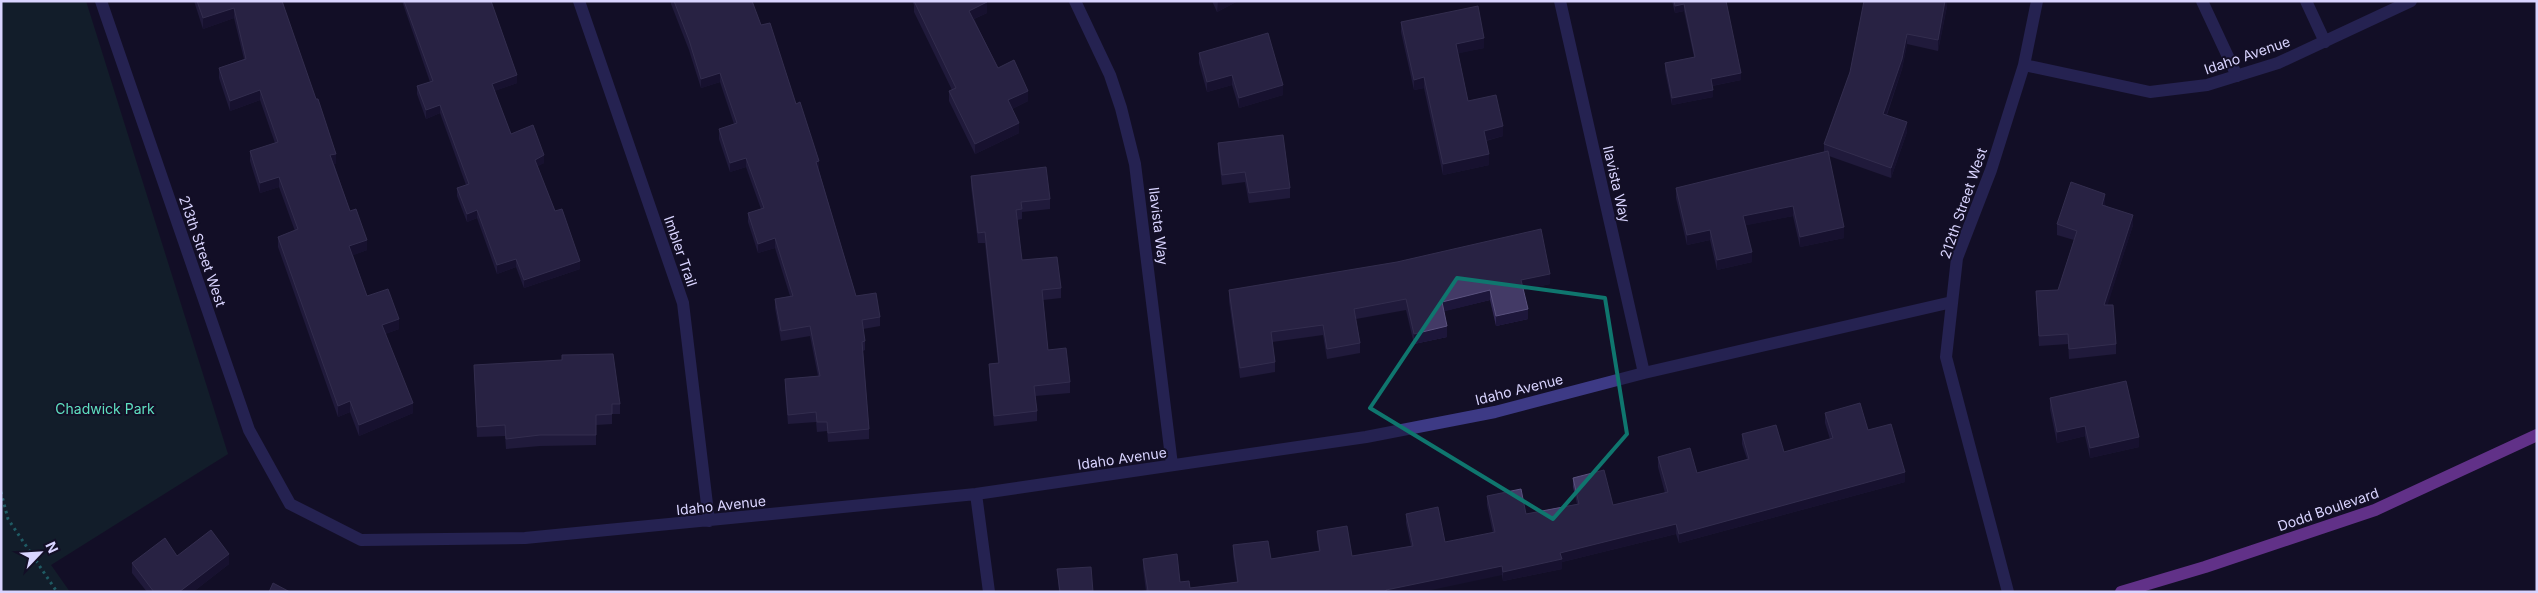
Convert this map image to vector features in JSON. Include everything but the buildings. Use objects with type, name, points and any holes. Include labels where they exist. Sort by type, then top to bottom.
[{"type":"main road","name":"Dodd Boulevard","points":[[2121,592],[2205,567],[2376,510],[2537,435]]},
{"type":"street","name":"213th Street West","points":[[101,1],[249,430],[290,504]]},
{"type":"street","name":"Imbler Trail","points":[[579,1],[683,303],[709,521]]},
{"type":"street","name":"Ilavista Way","points":[[1076,1],[1110,75],[1121,108],[1135,164],[1172,465]]},
{"type":"street","name":"Ilavista Way","points":[[1560,1],[1644,374]]},
{"type":"street","name":"212th Street West","points":[[2008,592],[1946,357],[1957,258],[1991,170],[2024,66],[2037,1]]},
{"type":"street","points":[[2202,1],[2237,76]]},
{"type":"street","points":[[2306,1],[2325,42]]},
{"type":"street","name":"Idaho Avenue","points":[[2024,66],[2150,92],[2207,85],[2278,63],[2411,1]]},
{"type":"street","name":"Idaho Avenue","points":[[290,504],[361,540],[525,538],[976,494],[1375,436],[1495,412],[1644,374],[1952,302]]},
{"type":"street","points":[[976,494],[989,592]]},
{"type":"path","points":[[1,492],[8,519],[56,592]]},
{"type":"highlighted area","points":[[1457,278],[1605,298],[1627,434],[1553,519],[1370,408]]},
{"type":"green space","name":"Chadwick Park","points":[[1,1],[86,1],[228,454],[51,565],[70,592],[1,592]]}]
